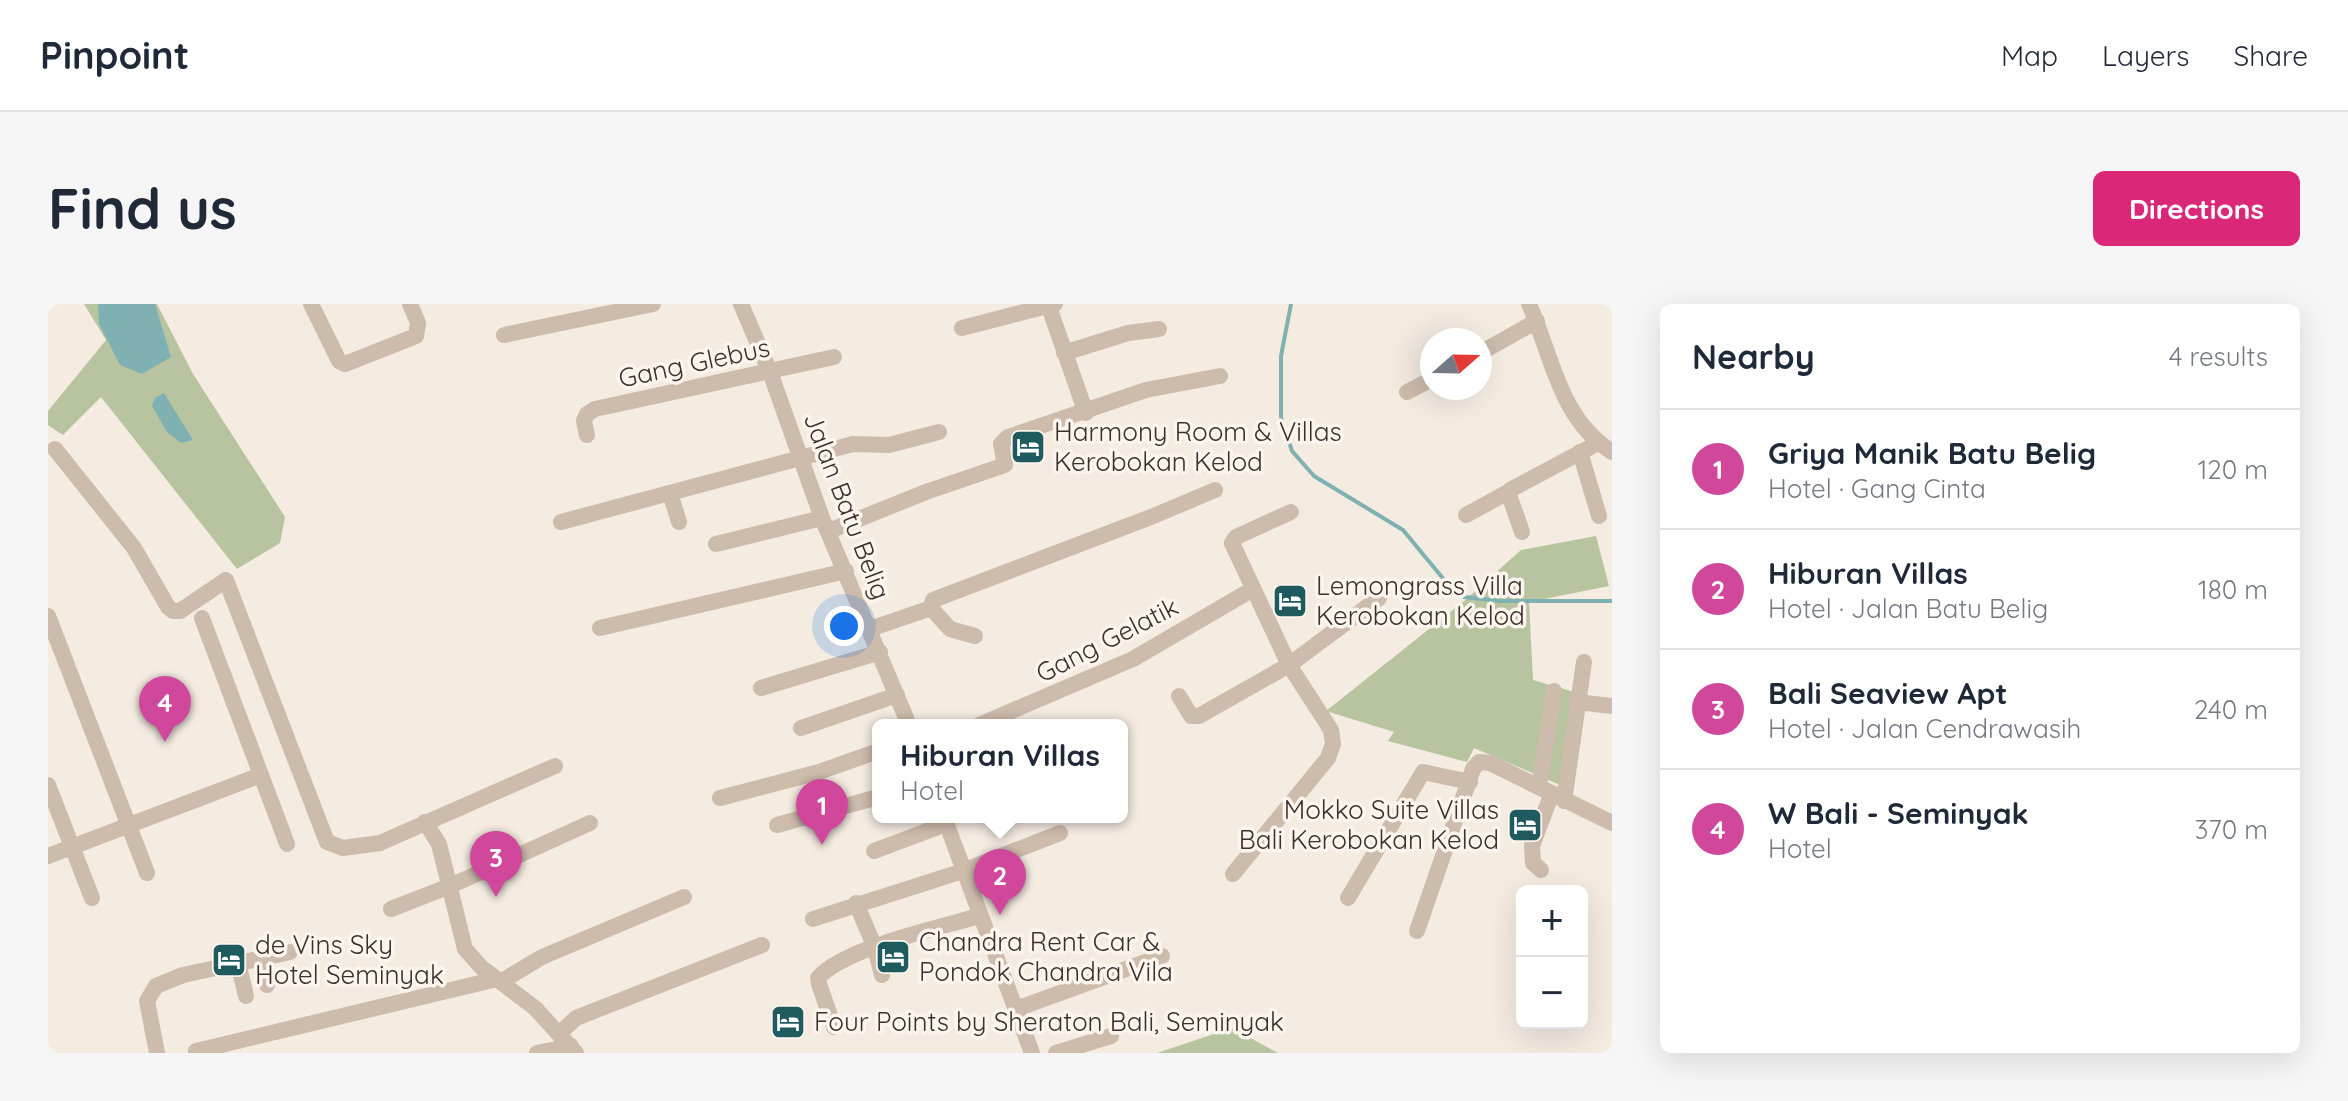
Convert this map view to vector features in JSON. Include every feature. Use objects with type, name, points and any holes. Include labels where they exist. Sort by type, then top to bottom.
[{"type":"street","points":[[311,304],[339,361],[345,364],[416,336],[418,323],[410,304]]},
{"type":"street","points":[[504,335],[653,304]]},
{"type":"street","name":"Jalan Batu Belig","points":[[741,304],[770,372],[825,524],[907,719]]},
{"type":"street","points":[[1529,304],[1571,412],[1605,448]]},
{"type":"street","points":[[962,328],[1050,305],[1086,413]]},
{"type":"street","points":[[1492,346],[1537,321]]},
{"type":"street","points":[[1064,353],[1128,333],[1159,329]]},
{"type":"street","name":"Gang Glebus","points":[[587,435],[584,421],[590,411],[834,357]]},
{"type":"street","points":[[716,544],[825,524],[926,492],[1005,465],[1001,444],[1005,439],[1159,387],[1220,376]]},
{"type":"street","points":[[1407,392],[1420,385]]},
{"type":"street","points":[[561,522],[853,444],[889,445],[939,432]]},
{"type":"street","points":[[1466,515],[1580,452],[1605,448]]},
{"type":"street","points":[[50,449],[134,548],[173,611],[180,611],[226,580],[327,842],[343,848],[380,843],[555,766]]},
{"type":"street","points":[[1580,452],[1599,516]]},
{"type":"street","points":[[931,608],[933,600],[1215,490]]},
{"type":"street","points":[[1510,491],[1522,532]]},
{"type":"street","points":[[670,493],[679,522]]},
{"type":"street","points":[[1233,874],[1332,751],[1331,730],[1289,665],[1232,540],[1291,512]]},
{"type":"street","points":[[600,628],[846,571]]},
{"type":"street","name":"Gang Gelatik","points":[[993,719],[1133,659],[1253,589]]},
{"type":"street","points":[[1179,696],[1191,716],[1199,716],[1289,665],[1379,598]]},
{"type":"street","points":[[870,629],[931,608]]},
{"type":"street","points":[[931,608],[950,629],[975,636]]},
{"type":"street","points":[[48,616],[147,873]]},
{"type":"street","points":[[202,618],[287,844]]},
{"type":"street","points":[[761,688],[880,652]]},
{"type":"street","points":[[1541,870],[1533,863],[1532,846],[1551,794],[1577,702],[1584,662]]},
{"type":"street","points":[[1551,794],[1554,691]]},
{"type":"street","points":[[801,728],[897,695]]},
{"type":"street","points":[[1577,702],[1612,706]]},
{"type":"street","points":[[720,798],[819,772],[872,753]]},
{"type":"street","points":[[1417,931],[1475,764],[1484,761],[1612,823]]},
{"type":"street","points":[[1348,898],[1423,772],[1470,782]]},
{"type":"street","points":[[48,856],[261,775]]},
{"type":"street","points":[[48,785],[92,898]]},
{"type":"street","points":[[777,825],[872,799]]},
{"type":"street","points":[[425,822],[439,844],[465,949],[535,1008],[569,1044]]},
{"type":"street","points":[[391,909],[590,823]]},
{"type":"street","points":[[874,851],[940,823]]},
{"type":"street","points":[[946,823],[1032,1053]]},
{"type":"street","points":[[813,919],[963,871],[1060,833]]},
{"type":"street","points":[[196,1051],[499,980],[542,957],[684,897]]},
{"type":"street","points":[[856,903],[875,948],[882,975]]},
{"type":"street","points":[[834,1027],[818,978],[833,966],[875,948],[979,916]]},
{"type":"street","points":[[569,1044],[576,1018],[762,945]]},
{"type":"street","points":[[157,1053],[147,1001],[156,986],[183,975],[290,952]]},
{"type":"street","points":[[1016,1009],[1162,956]]},
{"type":"street","points":[[261,958],[267,985]]},
{"type":"street","points":[[238,963],[246,996]]},
{"type":"street","points":[[1056,1053],[1111,1036]]},
{"type":"street","points":[[537,1053],[569,1044]]},
{"type":"green space","points":[[84,304],[157,304],[193,374],[285,517],[280,543],[237,569],[101,397],[63,435],[48,425],[48,411],[106,340]]},
{"type":"green space","points":[[1596,536],[1609,586],[1529,602],[1533,680],[1574,692],[1565,787],[1474,748],[1467,762],[1388,741],[1394,732],[1326,711],[1463,602],[1521,550]]},
{"type":"green space","points":[[1232,1028],[1278,1053],[1157,1053]]},
{"type":"water","points":[[98,304],[155,304],[171,357],[142,374],[120,365],[99,324]]},
{"type":"water","points":[[164,393],[193,440],[181,443],[167,432],[152,406],[155,398]]},
{"type":"waterway","points":[[1291,304],[1281,356],[1281,417],[1292,451],[1314,476],[1403,530],[1446,582],[1464,597],[1501,601],[1612,601]]},
{"type":"place","name":"Harmony Room & Villas Kerobokan Kelod","points":[[1028,447]]},
{"type":"place","name":"Lemongrass Villa Kerobokan Kelod","points":[[1290,601]]},
{"type":"place","name":"W Bali - Seminyak","points":[[165,742]]},
{"type":"place","name":"Mokko Suite Villas Bali Kerobokan Kelod","points":[[1525,825]]},
{"type":"place","name":"Griya Manik Batu Belig","points":[[822,845]]},
{"type":"place","name":"Bali Seaview Apt","points":[[496,897]]},
{"type":"place","name":"Hiburan Villas","points":[[1000,915]]},
{"type":"place","name":"Chandra Rent Car & Pondok Chandra Vila","points":[[893,957]]},
{"type":"place","name":"de Vins Sky Hotel Seminyak","points":[[229,960]]},
{"type":"place","name":"Four Points by Sheraton Bali, Seminyak","points":[[788,1022]]}]
